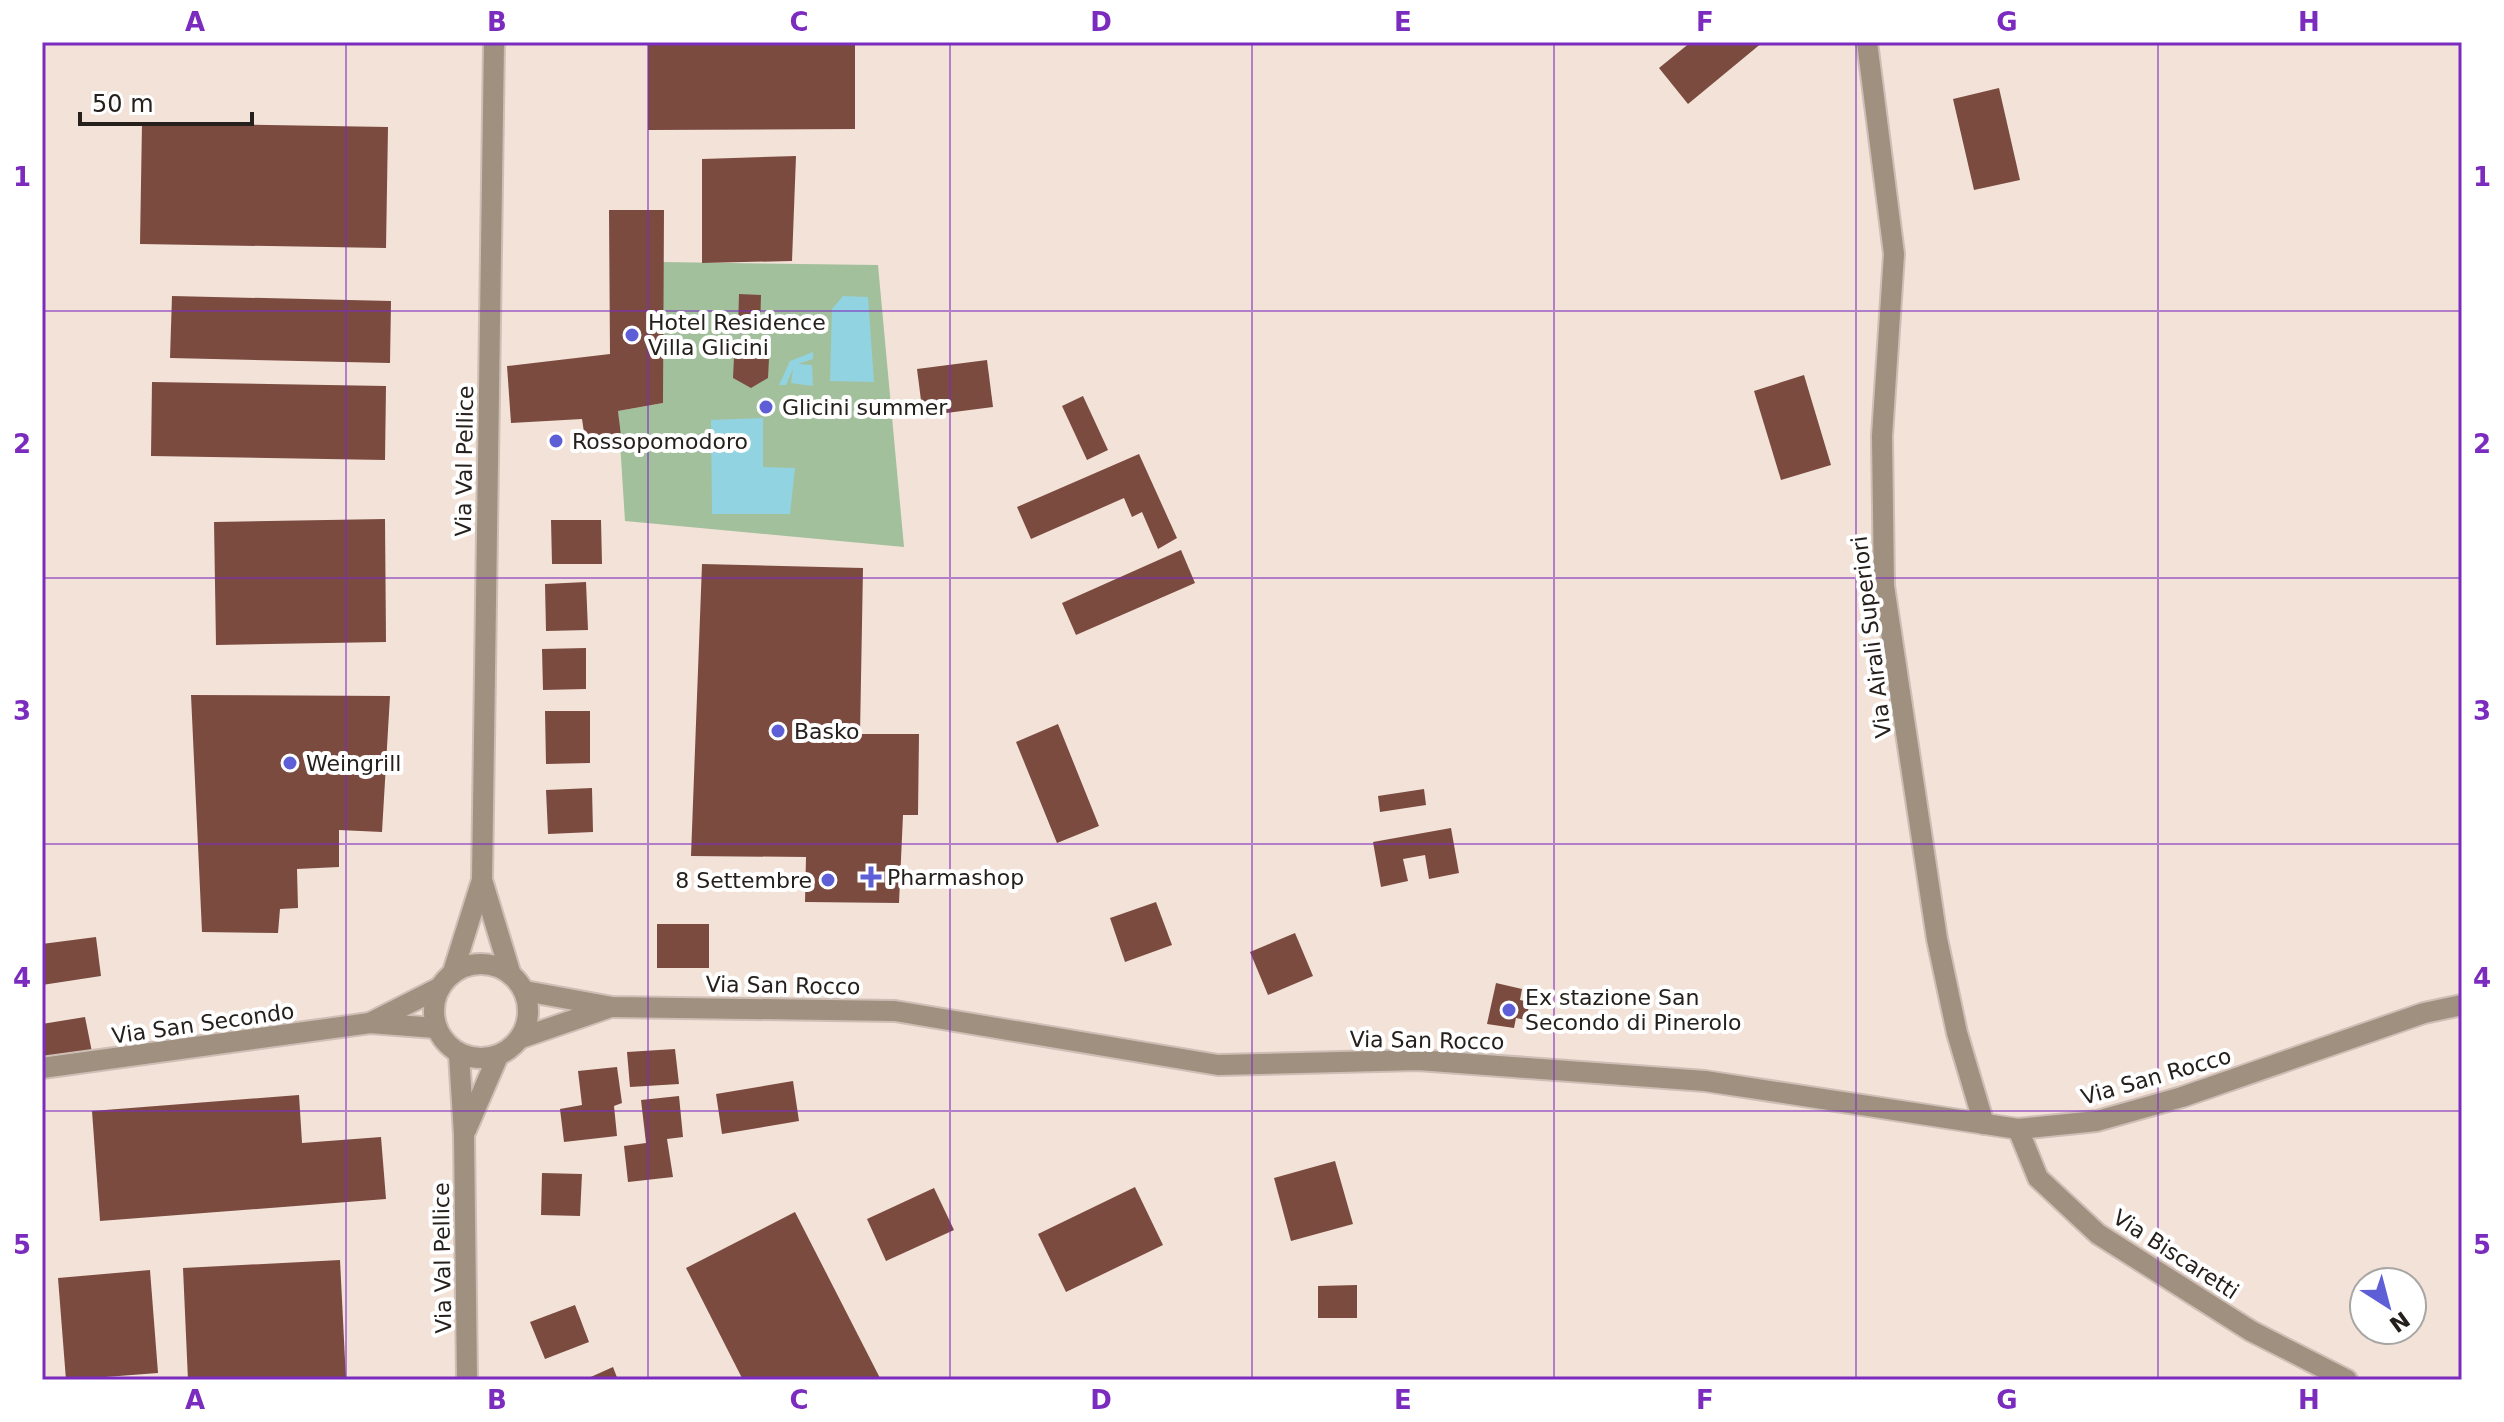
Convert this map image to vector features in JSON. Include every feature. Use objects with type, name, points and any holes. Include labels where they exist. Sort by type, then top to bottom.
[{"type":"street","name":"Via Val Pellice","points":[[482,880],[494,42]]},
{"type":"street","name":"Via Airali Superiori","points":[[1867,42],[1894,254],[1882,436],[1884,586],[1937,939],[1957,1033],[1984,1124]]},
{"type":"street","points":[[464,1135],[498,1056],[521,1038],[529,1013],[525,991],[510,972],[482,880]]},
{"type":"street","points":[[482,880],[446,980],[433,1004],[436,1028],[442,1040],[459,1054],[479,1059],[498,1056]]},
{"type":"street","points":[[370,1023],[478,963],[510,972]]},
{"type":"street","name":"Via San Rocco","points":[[525,991],[612,1007],[895,1011],[1218,1065],[1418,1060],[1705,1081],[2018,1129],[2097,1121],[2168,1101],[2424,1013],[2462,1005]]},
{"type":"street","name":"Via San Rocco","points":[[521,1038],[612,1007]]},
{"type":"street","points":[[370,1023],[436,1028]]},
{"type":"street","name":"Via San Secondo","points":[[42,1068],[370,1023]]},
{"type":"street","name":"Via Val Pellice","points":[[459,1054],[464,1135],[467,1380]]},
{"type":"street","name":"Via Biscaretti","points":[[2018,1129],[2038,1178],[2098,1234],[2251,1331],[2347,1380]]},
{"type":"green space","name":"Glicini summer","points":[[663,262],[878,265],[904,547],[625,521],[618,411],[663,403]]},
{"type":"water","points":[[843,296],[868,297],[874,382],[830,381],[832,309]]},
{"type":"water","points":[[813,352],[813,359],[798,364],[812,365],[813,386],[791,383],[793,369],[786,385],[779,385],[790,361]]},
{"type":"water","points":[[763,418],[763,467],[795,468],[790,514],[712,514],[711,420]]},
{"type":"building","points":[[648,42],[855,42],[855,129],[648,130]]},
{"type":"building","points":[[1691,42],[1763,42],[1688,104],[1659,68]]},
{"type":"building","points":[[1999,88],[2020,180],[1974,190],[1953,99]]},
{"type":"building","points":[[142,123],[388,127],[386,248],[140,244]]},
{"type":"building","points":[[796,156],[792,261],[702,263],[702,159]]},
{"type":"building","points":[[609,210],[664,210],[663,403],[618,411],[621,436],[585,439],[582,419],[511,423],[507,366],[610,354]]},
{"type":"building","points":[[739,294],[761,295],[760,330],[738,329]]},
{"type":"building","points":[[172,296],[391,301],[390,363],[170,358]]},
{"type":"building","points":[[752,348],[769,359],[768,378],[751,388],[733,378],[734,357]]},
{"type":"building","points":[[987,360],[993,407],[923,416],[917,369]]},
{"type":"building","points":[[1804,375],[1831,465],[1781,480],[1754,391]]},
{"type":"building","points":[[152,382],[386,386],[385,460],[151,456]]},
{"type":"building","points":[[1083,396],[1108,450],[1087,460],[1062,406]]},
{"type":"building","points":[[1139,454],[1177,538],[1158,549],[1142,512],[1132,517],[1124,498],[1031,539],[1017,507]]},
{"type":"building","points":[[385,519],[386,642],[216,645],[214,522]]},
{"type":"building","points":[[551,520],[601,520],[602,564],[552,564]]},
{"type":"building","points":[[1181,550],[1195,583],[1076,635],[1062,603]]},
{"type":"building","name":"Basko","points":[[702,564],[863,568],[860,734],[919,734],[918,815],[903,815],[899,903],[805,902],[806,857],[691,856]]},
{"type":"building","points":[[586,582],[588,630],[546,631],[545,584]]},
{"type":"building","points":[[586,648],[586,689],[543,690],[542,649]]},
{"type":"building","name":"Weingrill","points":[[191,695],[390,696],[382,832],[339,830],[339,867],[297,869],[298,908],[280,909],[278,933],[202,932]]},
{"type":"building","points":[[545,711],[590,711],[590,763],[546,764]]},
{"type":"building","points":[[1058,724],[1099,826],[1057,843],[1016,742]]},
{"type":"building","points":[[592,788],[593,832],[548,834],[546,790]]},
{"type":"building","points":[[1424,789],[1426,805],[1380,812],[1378,796]]},
{"type":"building","points":[[1451,828],[1459,873],[1429,879],[1425,855],[1403,859],[1408,881],[1381,887],[1373,842]]},
{"type":"building","points":[[1156,902],[1172,945],[1125,962],[1110,918]]},
{"type":"building","points":[[657,924],[709,924],[709,968],[657,968]]},
{"type":"building","points":[[1295,933],[1313,976],[1268,995],[1250,952]]},
{"type":"building","points":[[96,937],[101,976],[42,985],[42,944]]},
{"type":"building","name":"Ex stazione San Secondo di Pinerolo","points":[[1496,983],[1522,989],[1520,1000],[1530,1002],[1526,1020],[1516,1018],[1514,1028],[1487,1024]]},
{"type":"building","points":[[85,1017],[92,1052],[42,1059],[42,1024]]},
{"type":"building","points":[[675,1049],[679,1084],[630,1087],[627,1052]]},
{"type":"building","points":[[617,1067],[622,1103],[614,1106],[617,1136],[564,1142],[560,1109],[582,1105],[578,1071]]},
{"type":"building","points":[[793,1081],[799,1121],[722,1134],[716,1094]]},
{"type":"building","points":[[299,1095],[302,1143],[381,1137],[386,1199],[100,1221],[92,1111]]},
{"type":"building","points":[[679,1096],[683,1137],[667,1139],[673,1177],[628,1182],[624,1146],[646,1143],[641,1100]]},
{"type":"building","points":[[1335,1161],[1353,1224],[1291,1241],[1274,1178]]},
{"type":"building","points":[[542,1173],[582,1174],[580,1216],[541,1215]]},
{"type":"building","points":[[1135,1187],[1163,1245],[1066,1292],[1038,1234]]},
{"type":"building","points":[[934,1188],[954,1230],[886,1261],[867,1219]]},
{"type":"building","points":[[795,1212],[881,1380],[743,1380],[686,1268]]},
{"type":"building","points":[[340,1260],[346,1380],[188,1380],[183,1268]]},
{"type":"building","points":[[150,1270],[158,1373],[66,1380],[58,1278]]},
{"type":"building","points":[[1357,1285],[1357,1318],[1318,1318],[1318,1286]]},
{"type":"building","points":[[575,1305],[589,1342],[545,1359],[530,1322]]},
{"type":"building","points":[[613,1367],[618,1380],[584,1380]]},
{"type":"place","name":"Hotel Residence Villa Glicini","points":[[632,335]]},
{"type":"place","name":"Glicini summer","points":[[766,407]]},
{"type":"place","name":"Rossopomodoro","points":[[556,441]]},
{"type":"place","name":"Basko","points":[[778,731]]},
{"type":"place","name":"Weingrill","points":[[290,763]]},
{"type":"place","name":"Pharmashop","points":[[871,877]]},
{"type":"place","name":"8 Settembre","points":[[828,880]]},
{"type":"place","name":"Ex stazione San Secondo di Pinerolo","points":[[1509,1010]]}]
